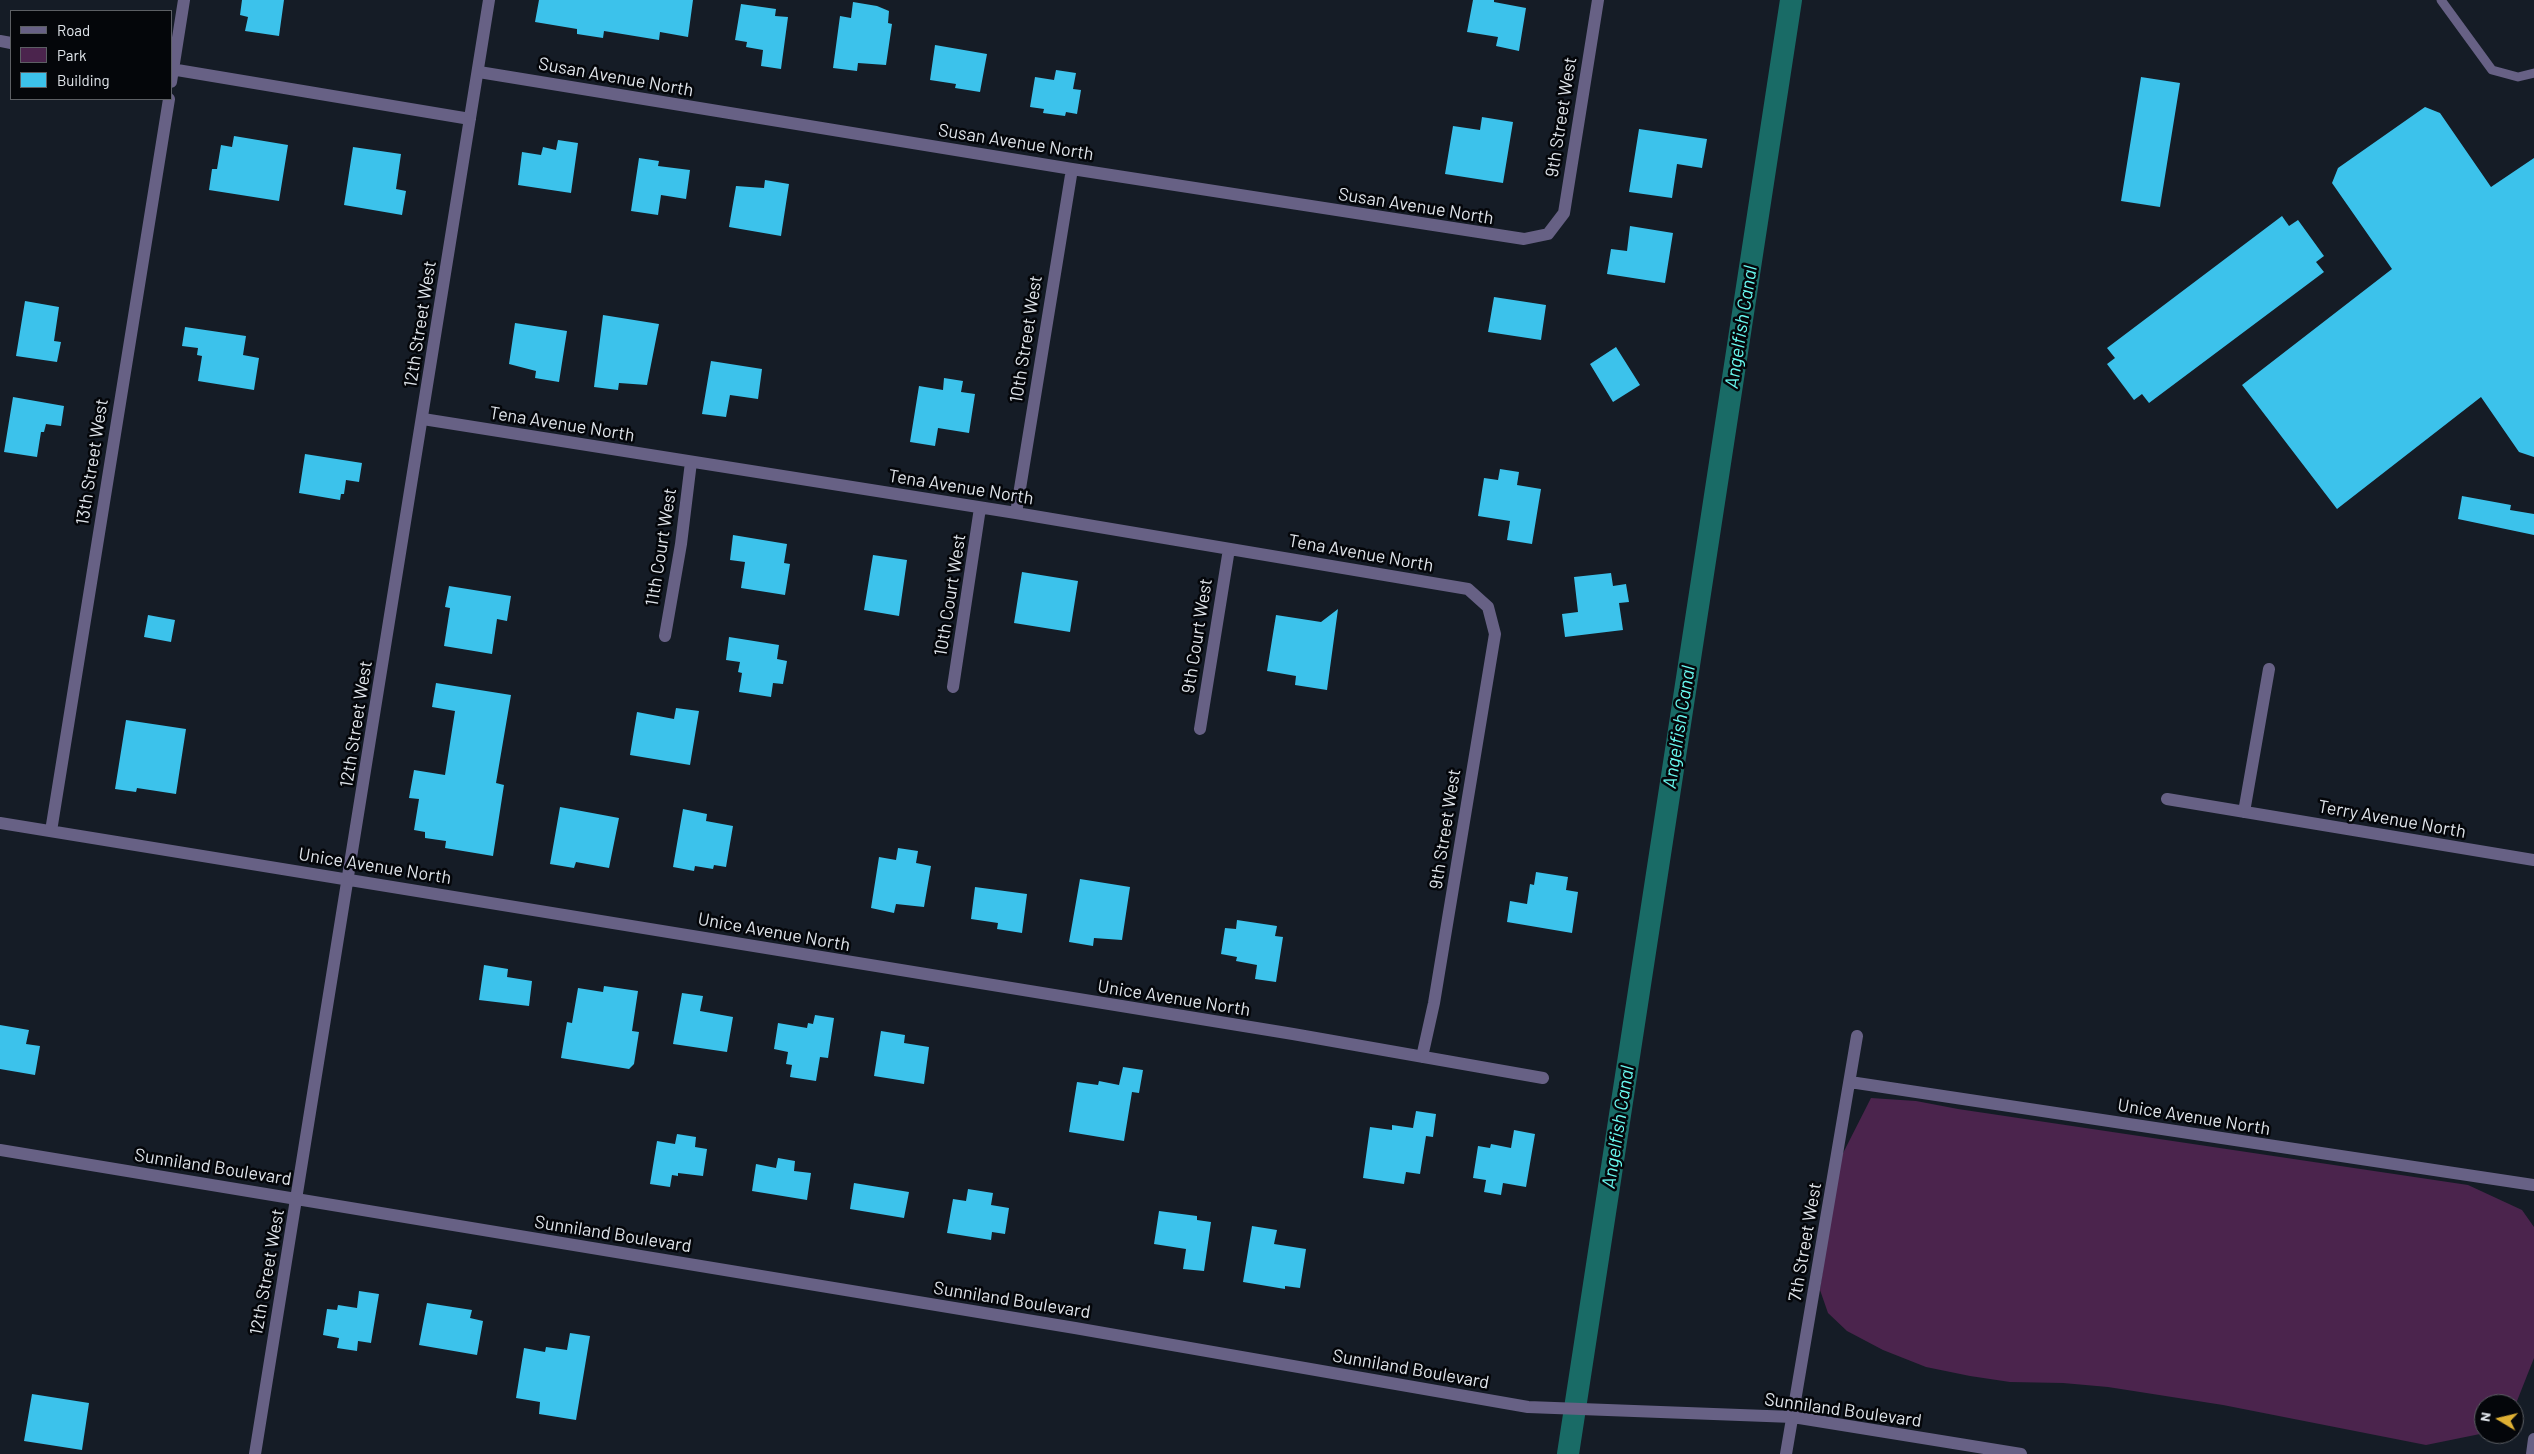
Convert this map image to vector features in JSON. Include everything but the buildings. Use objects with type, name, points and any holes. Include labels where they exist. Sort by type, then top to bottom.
[{"type":"street","points":[[184,0],[172,74],[470,119]]},
{"type":"street","name":"12th Street West","points":[[255,1454],[298,1199],[489,0]]},
{"type":"street","name":"9th Street West","points":[[1548,234],[1564,212],[1598,0]]},
{"type":"street","name":"Susan Avenue North","points":[[479,72],[1466,232],[1524,239],[1548,234]]},
{"type":"street","name":"13th Street West","points":[[51,831],[169,100]]},
{"type":"street","name":"10th Street West","points":[[1016,513],[1072,169]]},
{"type":"street","name":"Tena Avenue North","points":[[423,419],[1016,513],[1468,589],[1488,607]]},
{"type":"street","name":"11th Court West","points":[[665,636],[681,544],[691,462]]},
{"type":"street","name":"10th Court West","points":[[953,687],[980,508]]},
{"type":"street","name":"9th Court West","points":[[1200,729],[1229,549]]},
{"type":"street","name":"9th Street West","points":[[1422,1057],[1434,1002],[1495,634],[1488,607]]},
{"type":"street","points":[[2244,812],[2268,668]]},
{"type":"street","name":"Terry Avenue North","points":[[2167,799],[2534,860]]},
{"type":"street","name":"Unice Avenue North","points":[[0,823],[1542,1078]]},
{"type":"street","name":"7th Street West","points":[[1786,1454],[1857,1036]]},
{"type":"street","name":"Unice Avenue North","points":[[1850,1082],[2534,1185]]},
{"type":"street","name":"Sunniland Boulevard","points":[[0,1150],[1085,1329],[1528,1408],[1793,1417],[2021,1454]]},
{"type":"street","points":[[2532,1454],[2534,1439]]},
{"type":"lane","points":[[2441,0],[2492,70],[2518,77],[2534,73]]},
{"type":"green space","points":[[1871,1098],[1916,1101],[1958,1109],[2468,1185],[2522,1210],[2534,1227],[2534,1358],[2520,1394],[2474,1394],[2474,1435],[2426,1445],[2223,1405],[2108,1387],[2063,1383],[2010,1382],[1926,1367],[1883,1350],[1847,1331],[1828,1313],[1820,1290],[1837,1165]]},
{"type":"waterway","name":"Angelfish Canal","points":[[1568,1454],[1791,0]]}]
